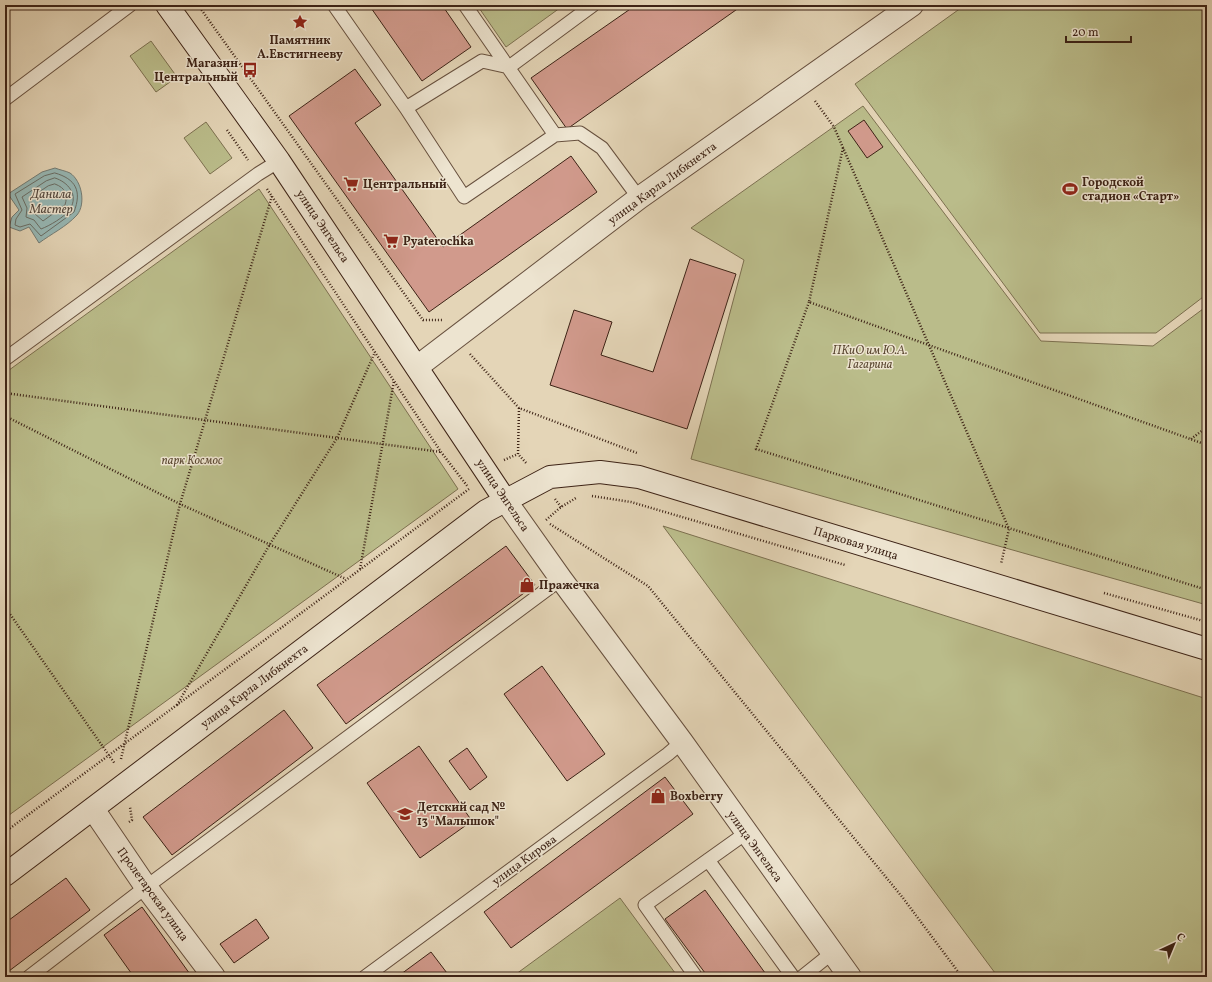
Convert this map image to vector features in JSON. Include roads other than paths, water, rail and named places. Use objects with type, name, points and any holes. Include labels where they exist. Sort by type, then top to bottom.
[{"type":"street","name":"улица Энгельса","points":[[167,5],[280,161],[505,500],[561,579],[682,742],[850,977]]},
{"type":"street","name":"улица Карла Либкнехта","points":[[417,367],[639,198],[912,5]]},
{"type":"street","name":"Парковая улица","points":[[505,500],[550,477],[600,472],[639,477],[1207,648]]},
{"type":"street","name":"улица Карла Либкнехта","points":[[5,875],[486,511],[505,500]]},
{"type":"street","name":"Пролетарская улица","points":[[93,809],[146,887],[214,977]]},
{"type":"lane","points":[[5,100],[130,5]]},
{"type":"lane","points":[[334,5],[406,108],[464,197],[555,135],[580,133],[602,148],[639,198]]},
{"type":"lane","points":[[465,5],[555,135]]},
{"type":"lane","points":[[406,108],[482,61],[508,67],[593,5]]},
{"type":"lane","points":[[5,359],[258,174],[280,161]]},
{"type":"lane","points":[[29,977],[146,887],[561,579]]},
{"type":"lane","name":"улица Кирова","points":[[365,977],[682,742]]},
{"type":"lane","points":[[696,977],[645,905],[746,833]]},
{"type":"lane","points":[[708,860],[793,977]]},
{"type":"lane","points":[[802,977],[832,953]]},
{"type":"water","name":"Данила Мастер","points":[[55,168],[70,173],[77,181],[80,187],[82,199],[80,210],[73,219],[39,243],[29,227],[20,231],[9,227],[12,217],[19,210],[8,194],[42,172]]},
{"type":"place","name":"Памятник А.Евстигнееву","points":[[300,22]]},
{"type":"place","name":"Магазин Центральный","points":[[250,70]]},
{"type":"place","name":"Центральный","points":[[351,184]]},
{"type":"place","name":"Городской стадион «Старт»","points":[[1070,189]]},
{"type":"place","name":"Pyaterochka","points":[[391,241]]},
{"type":"place","name":"Пражечка","points":[[527,585]]},
{"type":"place","name":"Boxberry","points":[[658,796]]},
{"type":"place","name":"Детский сад № 13 \"Малышок\"","points":[[405,814]]},
{"type":"park label","name":"ПКиО им Ю.А. Гагарина","points":[[870,357]]},
{"type":"park label","name":"парк Космос","points":[[192,460]]}]
